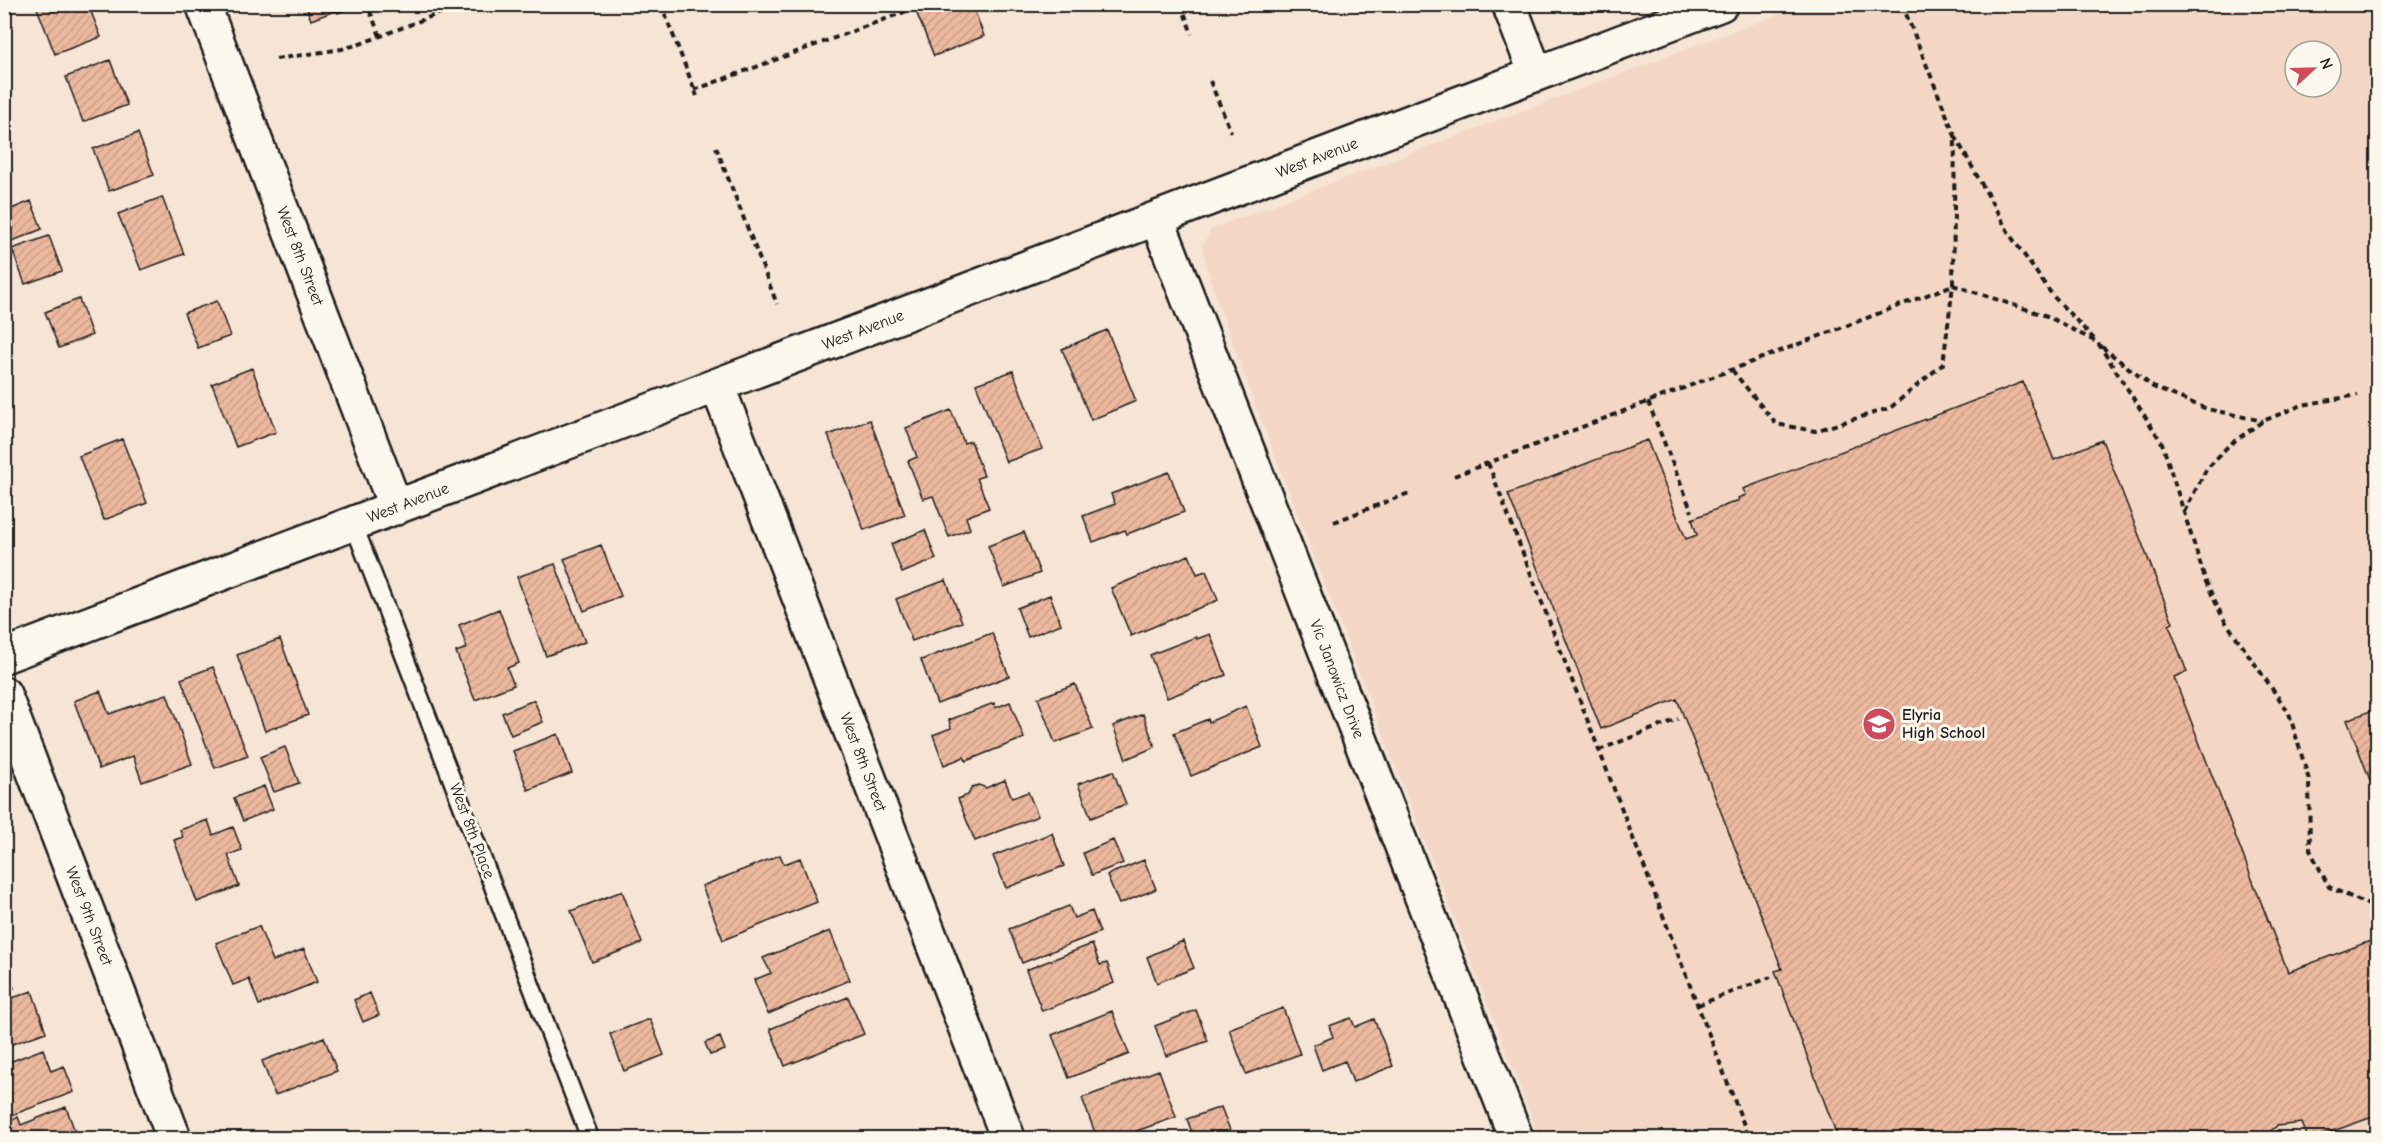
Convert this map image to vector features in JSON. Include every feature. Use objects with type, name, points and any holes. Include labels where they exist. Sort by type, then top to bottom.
[{"type":"street","name":"West 8th Street","points":[[203,4],[396,508]]},
{"type":"street","points":[[1509,4],[1536,74]]},
{"type":"street","name":"West Avenue","points":[[4,656],[1721,4]]},
{"type":"street","name":"Vic Janowicz Drive","points":[[1157,219],[1516,1138]]},
{"type":"street","name":"West 8th Street","points":[[717,385],[1008,1138]]},
{"type":"street","name":"West 9th Street","points":[[4,694],[174,1138]]},
{"type":"lane","name":"West 8th Place","points":[[353,524],[590,1138]]},
{"type":"path","points":[[380,36],[369,9],[381,4]]},
{"type":"path","points":[[661,4],[697,96]]},
{"type":"path","points":[[694,90],[932,4]]},
{"type":"path","points":[[1181,4],[1192,34]]},
{"type":"path","points":[[1902,4],[1955,136],[2010,235],[2053,296],[2098,343],[2153,387],[2207,409],[2263,421]]},
{"type":"path","points":[[276,59],[342,49],[440,13],[442,5]]},
{"type":"path","points":[[1210,81],[1231,132]]},
{"type":"path","points":[[1732,370],[1776,424],[1815,431],[1890,408],[1943,364],[1953,285],[1955,136]]},
{"type":"path","points":[[716,147],[777,304]]},
{"type":"path","points":[[1454,476],[1953,285],[2047,316],[2098,343],[2162,443],[2206,582],[2223,618],[2289,713],[2308,780],[2310,850],[2329,887],[2371,906],[2378,906]]},
{"type":"path","points":[[2184,512],[2206,470],[2229,445],[2263,421],[2302,405],[2358,395]]},
{"type":"path","points":[[1647,402],[1692,512]]},
{"type":"path","points":[[1488,463],[1749,1138]]},
{"type":"path","points":[[1334,522],[1409,493]]},
{"type":"path","points":[[1599,750],[1678,719]]},
{"type":"path","points":[[1698,1005],[1771,977]]},
{"type":"shaded area","name":"Elyria High School","points":[[1803,5],[2377,5],[2377,1138],[1540,1138],[1256,407],[1211,283],[1202,247],[1211,229]]},
{"type":"building","points":[[46,4],[88,4],[101,37],[55,54],[37,8]]},
{"type":"building","points":[[305,4],[360,4],[311,20]]},
{"type":"building","points":[[913,4],[972,4],[984,36],[934,56]]},
{"type":"building","points":[[110,60],[127,105],[83,122],[66,77]]},
{"type":"building","points":[[138,133],[154,175],[109,191],[93,149]]},
{"type":"building","points":[[162,197],[184,254],[141,270],[118,214]]},
{"type":"building","points":[[31,201],[42,229],[10,242],[4,229],[4,212]]},
{"type":"building","points":[[49,236],[62,271],[25,284],[12,249]]},
{"type":"building","points":[[79,299],[92,335],[59,348],[45,312]]},
{"type":"building","points":[[217,301],[230,336],[198,348],[184,313]]},
{"type":"building","points":[[1107,330],[1136,401],[1091,420],[1062,349]]},
{"type":"building","points":[[252,368],[276,432],[236,447],[212,384]]},
{"type":"building","points":[[1013,371],[1042,449],[1006,462],[976,384]]},
{"type":"building","points":[[2023,382],[2054,460],[2102,440],[2173,623],[2169,625],[2187,672],[2174,677],[2288,972],[2378,938],[2378,1115],[2314,1138],[2308,1138],[2302,1123],[2277,1126],[2261,1138],[1847,1138],[1845,1135],[1838,1138],[1775,971],[1782,969],[1677,699],[1601,729],[1508,494],[1647,440],[1686,539],[1697,535],[1692,519],[1739,500],[1738,498],[1746,495],[1743,489]]},
{"type":"building","points":[[951,410],[964,443],[971,441],[984,476],[977,478],[989,508],[966,517],[970,529],[949,537],[933,496],[923,499],[908,461],[917,457],[906,428]]},
{"type":"building","points":[[870,420],[905,515],[864,530],[828,435]]},
{"type":"building","points":[[122,439],[147,503],[104,520],[79,456]]},
{"type":"building","points":[[1169,472],[1184,512],[1127,534],[1125,530],[1093,542],[1083,516],[1115,504],[1111,494]]},
{"type":"building","points":[[925,530],[936,559],[902,573],[891,544]]},
{"type":"building","points":[[1024,532],[1040,573],[1004,587],[988,546]]},
{"type":"building","points":[[601,545],[621,596],[584,611],[564,559]]},
{"type":"building","points":[[1189,555],[1197,574],[1206,571],[1218,600],[1131,636],[1111,588]]},
{"type":"building","points":[[555,564],[585,642],[546,656],[517,577]]},
{"type":"building","points":[[946,580],[962,622],[912,641],[896,599]]},
{"type":"building","points":[[1050,595],[1061,624],[1028,637],[1017,608]]},
{"type":"building","points":[[499,609],[519,663],[507,668],[514,685],[475,700],[456,652],[467,648],[459,625]]},
{"type":"building","points":[[992,633],[1009,676],[937,704],[921,660]]},
{"type":"building","points":[[1210,634],[1226,675],[1167,698],[1150,655]]},
{"type":"building","points":[[280,639],[308,715],[265,731],[237,655]]},
{"type":"building","points":[[213,667],[248,756],[215,768],[181,679]]},
{"type":"building","points":[[1075,684],[1093,729],[1055,743],[1038,698]]},
{"type":"building","points":[[100,691],[109,714],[167,694],[192,764],[142,782],[133,756],[99,769],[74,701]]},
{"type":"building","points":[[534,700],[543,722],[511,735],[502,713]]},
{"type":"building","points":[[1010,702],[1024,738],[966,761],[964,757],[944,765],[933,735],[951,728],[949,720],[994,703],[995,708]]},
{"type":"building","points":[[1246,706],[1262,747],[1191,776],[1174,733],[1208,719],[1209,722]]},
{"type":"building","points":[[2378,708],[2378,801],[2347,720]]},
{"type":"building","points":[[1143,714],[1155,747],[1126,759],[1113,726]]},
{"type":"building","points":[[558,734],[572,773],[528,790],[513,751]]},
{"type":"building","points":[[285,747],[299,783],[274,792],[260,757]]},
{"type":"building","points":[[1113,771],[1126,804],[1091,818],[1078,784]]},
{"type":"building","points":[[1005,780],[1012,798],[1028,792],[1038,816],[975,841],[958,799],[968,795],[972,787],[979,785],[986,788]]},
{"type":"building","points":[[264,786],[273,809],[243,821],[234,798]]},
{"type":"building","points":[[208,820],[213,835],[233,827],[242,850],[228,855],[239,886],[197,902],[174,840],[183,837],[180,830]]},
{"type":"building","points":[[1052,833],[1064,866],[1006,888],[993,856]]},
{"type":"building","points":[[1113,840],[1123,863],[1092,875],[1083,853]]},
{"type":"building","points":[[780,855],[784,864],[800,858],[817,902],[723,940],[702,886]]},
{"type":"building","points":[[1144,860],[1156,889],[1119,904],[1107,875]]},
{"type":"building","points":[[622,891],[642,943],[592,962],[571,911]]},
{"type":"building","points":[[1069,906],[1074,918],[1092,911],[1100,932],[1022,963],[1009,929]]},
{"type":"building","points":[[259,926],[273,961],[304,949],[317,982],[259,1005],[249,979],[233,985],[216,943]]},
{"type":"building","points":[[830,931],[850,980],[768,1014],[754,980],[771,973],[763,958]]},
{"type":"building","points":[[1183,941],[1194,968],[1157,983],[1147,957]]},
{"type":"building","points":[[1092,944],[1100,965],[1107,963],[1114,983],[1042,1011],[1026,970]]},
{"type":"building","points":[[4,962],[14,988],[4,992]]},
{"type":"building","points":[[32,991],[46,1032],[4,1047],[4,1001]]},
{"type":"building","points":[[370,993],[379,1015],[363,1022],[354,1000]]},
{"type":"building","points":[[848,997],[864,1034],[785,1066],[770,1029]]},
{"type":"building","points":[[1283,1008],[1300,1054],[1246,1074],[1229,1029]]},
{"type":"building","points":[[1196,1010],[1208,1041],[1166,1056],[1155,1026]]},
{"type":"building","points":[[1112,1011],[1129,1054],[1069,1078],[1052,1035]]},
{"type":"building","points":[[1351,1018],[1355,1027],[1374,1019],[1393,1066],[1353,1082],[1345,1061],[1322,1070],[1313,1045],[1333,1037],[1329,1026]]},
{"type":"building","points":[[650,1019],[664,1055],[624,1071],[610,1034]]},
{"type":"building","points":[[324,1037],[337,1071],[275,1095],[262,1061]]},
{"type":"building","points":[[720,1037],[725,1050],[710,1055],[705,1043]]},
{"type":"building","points":[[43,1049],[51,1071],[64,1066],[74,1092],[4,1118],[4,1064]]},
{"type":"building","points":[[1159,1070],[1176,1117],[1131,1133],[1134,1138],[1097,1138],[1082,1098]]},
{"type":"building","points":[[66,1107],[77,1137],[6,1138],[4,1122],[18,1117],[21,1125]]},
{"type":"building","points":[[1221,1107],[1233,1138],[1194,1138],[1187,1119]]},
{"type":"place","name":"Elyria High School","points":[[1879,724]]}]
